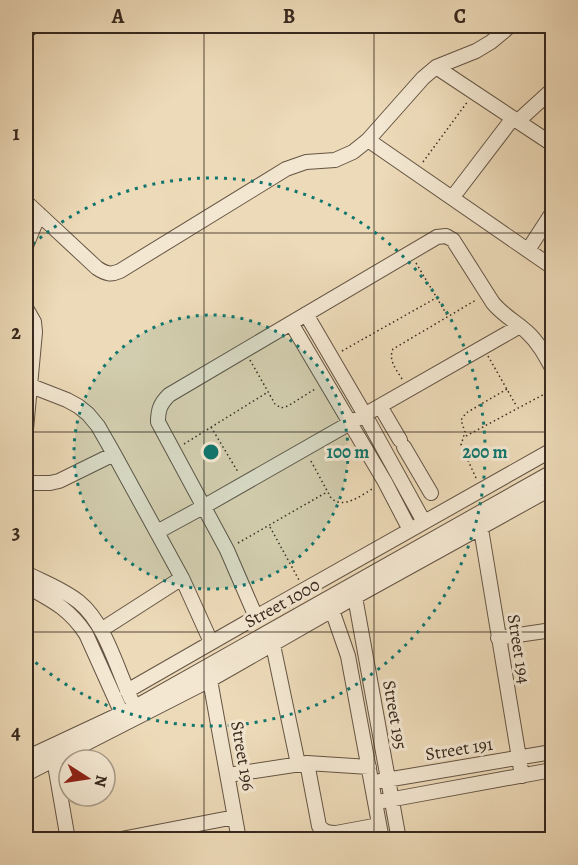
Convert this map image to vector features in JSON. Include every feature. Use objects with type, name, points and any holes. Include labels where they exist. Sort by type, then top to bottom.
[{"type":"street","points":[[26,202],[97,268],[104,273],[112,274],[286,169],[306,162],[335,160],[353,152],[368,140],[423,78],[436,67],[476,51],[510,26]]},
{"type":"street","points":[[436,67],[552,144]]},
{"type":"street","points":[[452,198],[515,119],[552,90]]},
{"type":"street","points":[[368,140],[552,267]]},
{"type":"street","points":[[528,250],[552,213]]},
{"type":"street","points":[[26,246],[39,214]]},
{"type":"street","points":[[255,616],[226,550],[158,422],[158,412],[162,402],[169,395],[437,237],[453,240],[501,312],[535,341],[552,368]]},
{"type":"street","points":[[26,308],[35,332],[27,385],[26,429]]},
{"type":"street","points":[[306,314],[365,415],[387,458],[391,478],[410,530]]},
{"type":"street","points":[[291,323],[350,423],[424,522]]},
{"type":"street","points":[[157,532],[520,326]]},
{"type":"street","points":[[27,385],[78,406],[98,426],[182,578],[211,642]]},
{"type":"street","points":[[380,406],[406,443],[431,493]]},
{"type":"street","points":[[387,458],[406,443]]},
{"type":"street","points":[[127,691],[255,616],[552,450]]},
{"type":"street","points":[[26,483],[59,481],[114,454]]},
{"type":"street","name":"Street 1000","points":[[26,758],[135,707],[552,472]]},
{"type":"street","name":"Street 1000","points":[[26,774],[210,680],[552,488]]},
{"type":"street","name":"Street 194","points":[[481,529],[522,776]]},
{"type":"street","points":[[26,573],[65,593],[92,615],[101,630],[135,707]]},
{"type":"street","points":[[101,630],[182,578]]},
{"type":"street","points":[[26,586],[57,603],[78,622],[86,634],[122,714]]},
{"type":"street","name":"Street 195","points":[[355,597],[399,840]]},
{"type":"street","name":"Street 195","points":[[332,610],[348,656],[382,840]]},
{"type":"street","points":[[498,638],[552,630]]},
{"type":"street","points":[[273,645],[319,826],[324,831],[336,833],[379,825]]},
{"type":"street","name":"Street 196","points":[[210,680],[239,840]]},
{"type":"street","points":[[549,753],[550,771]]},
{"type":"street","name":"Street 191","points":[[371,782],[549,753]]},
{"type":"street","points":[[54,759],[68,840]]},
{"type":"street","points":[[228,775],[303,764],[369,767]]},
{"type":"street","name":"Street 191","points":[[375,802],[550,771]]},
{"type":"street","points":[[116,840],[236,818]]},
{"type":"path","points":[[33,26],[36,33]]},
{"type":"path","points":[[26,39],[49,26]]},
{"type":"path","points":[[416,173],[474,92]]},
{"type":"path","points":[[410,253],[447,316]]},
{"type":"path","points":[[408,390],[391,360],[390,356],[395,346],[487,293]]},
{"type":"path","points":[[331,358],[436,298]]},
{"type":"path","points":[[484,347],[518,408]]},
{"type":"path","points":[[244,351],[278,406],[285,408],[326,382]]},
{"type":"path","points":[[481,490],[461,445],[465,432],[461,420],[466,413],[507,389]]},
{"type":"path","points":[[464,436],[552,390]]},
{"type":"path","points":[[173,451],[268,392]]},
{"type":"path","points":[[211,427],[244,483]]},
{"type":"path","points":[[304,449],[335,502],[347,503],[391,478]]},
{"type":"path","points":[[226,550],[328,492]]},
{"type":"path","points":[[269,525],[304,589]]}]
